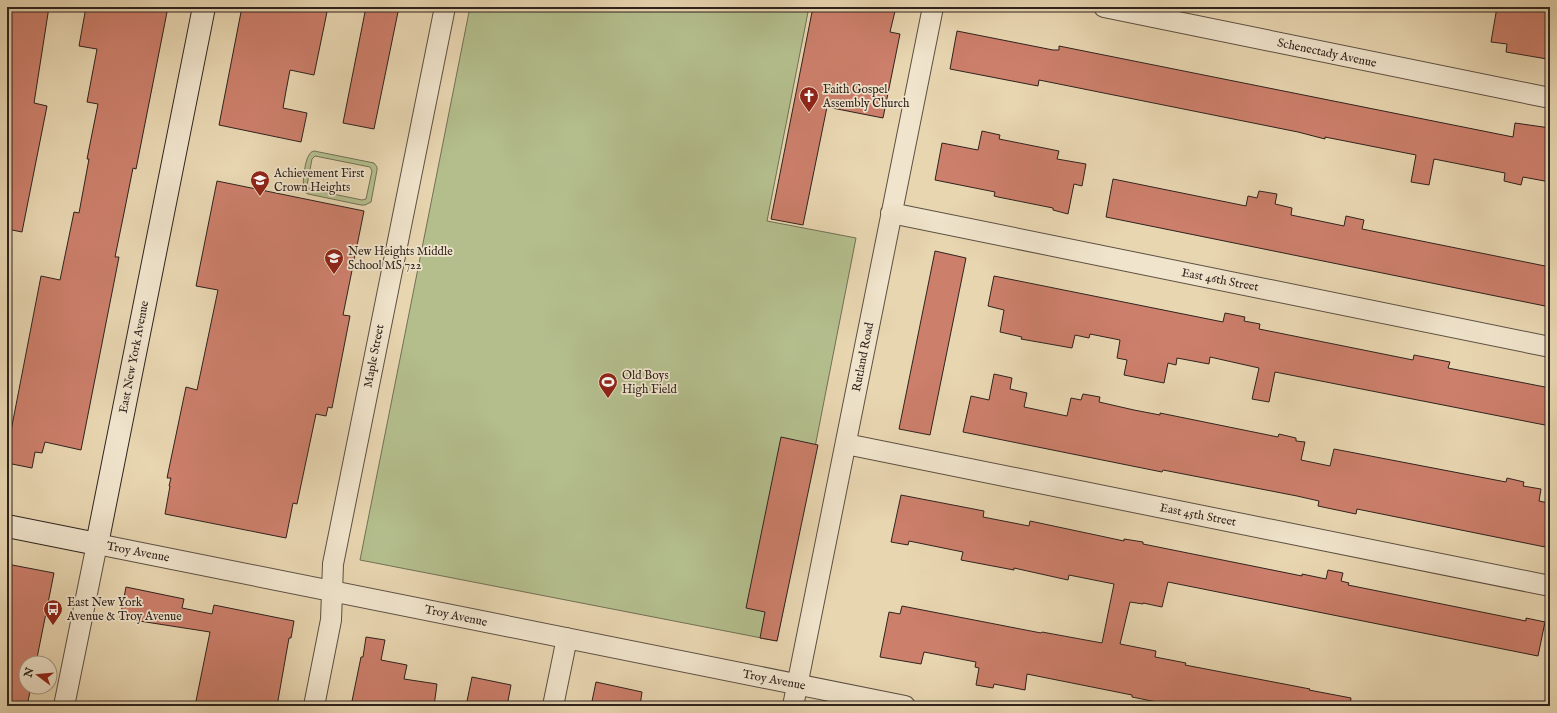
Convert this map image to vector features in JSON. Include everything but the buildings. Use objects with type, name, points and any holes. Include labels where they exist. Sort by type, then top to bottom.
[{"type":"main road","name":"East New York Avenue","points":[[97,544],[204,7]]},
{"type":"main road","name":"Troy Avenue","points":[[7,526],[97,544]]},
{"type":"street","name":"Maple Street","points":[[314,706],[331,620],[333,564],[445,7]]},
{"type":"street","name":"Rutland Road","points":[[793,706],[933,7]]},
{"type":"street","name":"Schenectady Avenue","points":[[1104,7],[1550,98]]},
{"type":"street","name":"East 46th Street","points":[[891,213],[1550,347]]},
{"type":"street","name":"East 45th Street","points":[[846,444],[1550,586]]},
{"type":"street","name":"Troy Avenue","points":[[97,544],[905,706]]},
{"type":"street","name":"East New York Avenue","points":[[64,706],[97,544]]},
{"type":"street","points":[[553,706],[567,638]]},
{"type":"green space","name":"Old Boys High Field","points":[[470,7],[809,7],[767,221],[856,238],[777,641],[360,560]]},
{"type":"green space","points":[[314,151],[374,163],[377,170],[371,202],[361,205],[308,194],[305,192],[303,179],[305,167],[308,158]],"holes":[[[315,156],[370,167],[372,171],[366,199],[362,200],[309,189],[307,185],[312,159]]]},
{"type":"place","name":"Faith Gospel Assembly Church","points":[[809,113]]},
{"type":"place","name":"Achievement First Crown Heights","points":[[260,197]]},
{"type":"place","name":"New Heights Middle School MS 722","points":[[334,275]]},
{"type":"place","name":"Old Boys High Field","points":[[608,399]]},
{"type":"place","name":"East New York Avenue & Troy Avenue","points":[[53,626]]}]
